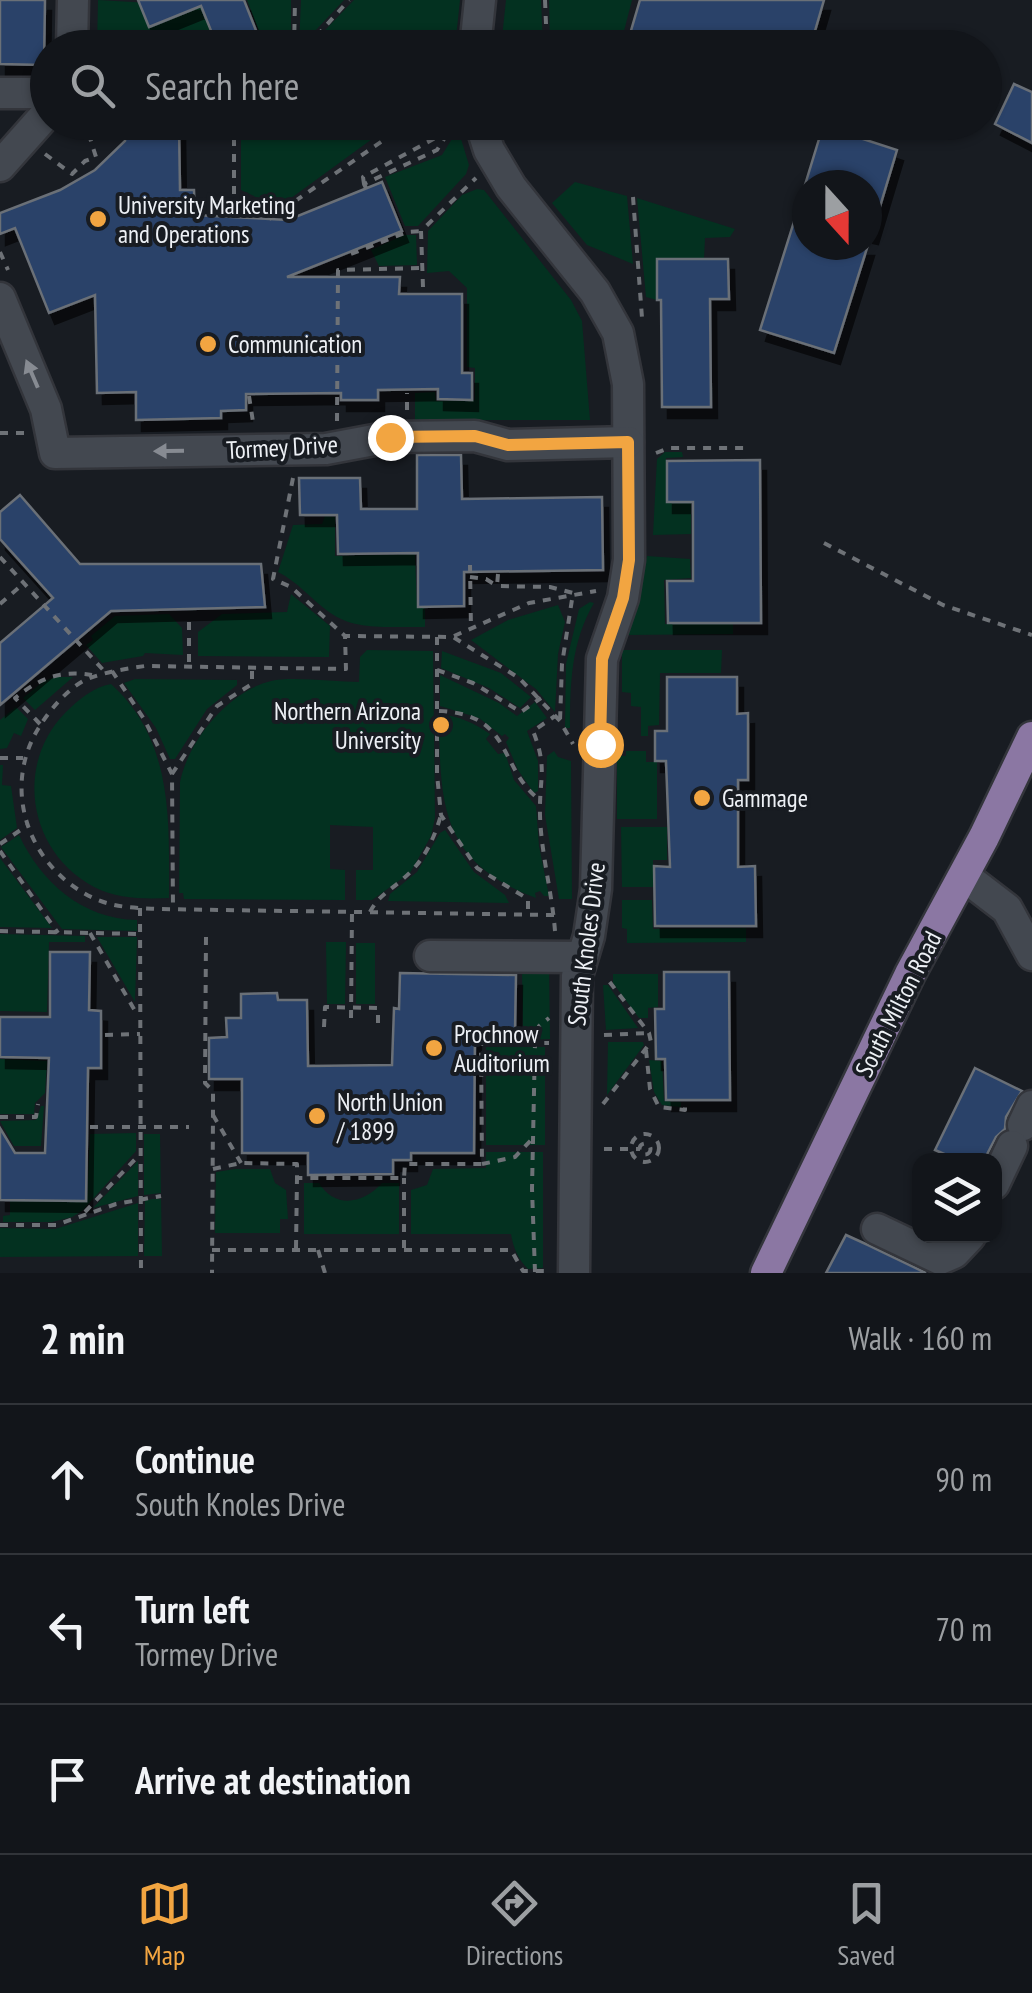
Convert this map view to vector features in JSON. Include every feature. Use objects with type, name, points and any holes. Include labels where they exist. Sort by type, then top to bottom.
[{"type":"main road","name":"South Milton Road","points":[[766,1273],[910,974],[964,876],[1032,737]]},
{"type":"street","points":[[72,0],[72,30]]},
{"type":"street","points":[[476,30],[480,0]]},
{"type":"street","points":[[0,93],[30,93]]},
{"type":"street","points":[[0,166],[30,132]]},
{"type":"street","name":"South Knoles Drive","points":[[486,140],[511,187],[595,292],[618,333],[639,449],[623,598],[602,659],[596,889],[589,936],[569,956],[574,1038],[562,1267]]},
{"type":"street","name":"Tormey Drive","points":[[0,298],[46,408],[55,453],[326,448],[390,437],[475,436],[508,445],[639,449]]},
{"type":"street","points":[[964,876],[1007,909],[1032,954]]},
{"type":"street","points":[[430,956],[569,956]]},
{"type":"street","points":[[1002,1167],[1022,1126]]},
{"type":"street","points":[[877,1229],[940,1259],[963,1243]]},
{"type":"path","points":[[294,30],[295,0]]},
{"type":"path","points":[[322,30],[349,0]]},
{"type":"path","points":[[545,0],[546,30]]},
{"type":"path","points":[[41,151],[72,174],[85,161],[96,157],[91,140]]},
{"type":"path","points":[[234,140],[234,198],[244,202]]},
{"type":"path","points":[[269,218],[384,140]]},
{"type":"path","points":[[436,140],[362,177],[365,186],[436,150],[439,140]]},
{"type":"path","points":[[350,254],[407,232],[421,231],[480,176]]},
{"type":"path","points":[[633,197],[642,326]]},
{"type":"path","points":[[421,231],[423,286]]},
{"type":"path","points":[[336,425],[338,270],[422,268]]},
{"type":"path","points":[[249,396],[254,426]]},
{"type":"path","points":[[639,449],[750,448]]},
{"type":"path","points":[[295,469],[273,579],[292,587],[344,636],[453,637],[529,603],[600,591]]},
{"type":"path","points":[[824,543],[943,605],[1032,635]]},
{"type":"path","points":[[0,558],[109,672],[144,719],[172,774],[172,909]]},
{"type":"path","points":[[470,566],[471,630]]},
{"type":"path","points":[[497,586],[498,574]]},
{"type":"path","points":[[470,577],[486,579],[497,586],[550,586],[573,593]]},
{"type":"path","points":[[0,604],[24,583]]},
{"type":"path","points":[[558,719],[573,593]]},
{"type":"path","points":[[189,622],[190,667]]},
{"type":"path","points":[[344,636],[346,669],[145,666],[83,681],[40,724],[22,758],[20,789],[28,825],[52,867],[73,886],[98,900],[140,908],[554,915]]},
{"type":"path","points":[[437,637],[437,774],[441,814],[477,868],[528,899],[528,915]]},
{"type":"path","points":[[453,637],[520,678],[558,719],[572,744]]},
{"type":"path","points":[[172,774],[217,706],[252,684],[252,668]]},
{"type":"path","points":[[437,670],[473,684],[521,712],[541,698]]},
{"type":"path","points":[[40,724],[15,698],[44,677],[76,673],[97,676]]},
{"type":"path","points":[[437,711],[466,717],[494,733],[508,752],[523,786],[541,802]]},
{"type":"path","points":[[558,719],[532,731],[542,758],[542,833],[554,915],[569,956]]},
{"type":"path","points":[[0,758],[22,758]]},
{"type":"path","points":[[370,912],[375,902],[405,878],[424,854],[441,814]]},
{"type":"path","points":[[0,844],[28,825]]},
{"type":"path","points":[[0,851],[58,933]]},
{"type":"path","points":[[140,908],[141,1273]]},
{"type":"path","points":[[351,1018],[352,912]]},
{"type":"path","points":[[0,931],[140,934]]},
{"type":"path","points":[[90,933],[140,1019]]},
{"type":"path","points":[[206,936],[206,1083],[213,1091],[212,1273]]},
{"type":"path","points":[[602,987],[600,971],[649,1034],[651,1042],[603,1104]]},
{"type":"path","points":[[324,1027],[325,1007],[378,1008],[378,1026]]},
{"type":"path","points":[[535,1272],[535,1043],[539,1026],[554,1011]]},
{"type":"path","points":[[603,1019],[604,1035],[649,1034]]},
{"type":"path","points":[[105,1035],[140,1034]]},
{"type":"path","points":[[482,1164],[481,1044],[550,1043]]},
{"type":"path","points":[[646,1050],[650,1089],[659,1107],[685,1110],[685,1103]]},
{"type":"path","points":[[603,1087],[603,1119]]},
{"type":"path","points":[[0,1117],[36,1117],[38,1104]]},
{"type":"path","points":[[213,1115],[241,1163]]},
{"type":"path","points":[[90,1127],[188,1126]]},
{"type":"path","points":[[604,1134],[604,1150],[640,1149],[646,1144]]},
{"type":"path","points":[[646,1134],[650,1149]]},
{"type":"path","points":[[646,1134],[654,1138],[658,1149],[656,1157],[644,1162],[633,1157],[630,1149],[633,1140],[646,1134]]},
{"type":"path","points":[[404,1250],[405,1164],[497,1163],[515,1156],[533,1138]]},
{"type":"path","points":[[640,1149],[645,1155]]},
{"type":"path","points":[[650,1149],[658,1149]]},
{"type":"path","points":[[644,1162],[650,1149]]},
{"type":"path","points":[[82,1215],[140,1154]]},
{"type":"path","points":[[212,1169],[241,1163],[297,1164],[296,1250]]},
{"type":"path","points":[[297,1178],[404,1178]]},
{"type":"path","points":[[0,1225],[56,1225],[140,1198],[160,1196]]},
{"type":"path","points":[[212,1250],[512,1250],[523,1271],[544,1272],[562,1267]]},
{"type":"path","points":[[318,1250],[325,1273]]},
{"type":"green space","points":[[98,0],[201,6],[211,30],[97,30]]},
{"type":"green space","points":[[247,0],[291,0],[291,30],[258,30]]},
{"type":"green space","points":[[301,0],[344,0],[316,30],[300,30]]},
{"type":"green space","points":[[354,0],[460,0],[457,30],[325,30]]},
{"type":"green space","points":[[506,0],[541,0],[542,30],[503,30]]},
{"type":"green space","points":[[549,0],[632,0],[624,30],[550,30]]},
{"type":"green space","points":[[241,140],[371,140],[272,212],[241,190]]},
{"type":"green space","points":[[451,140],[461,140],[469,165],[466,174],[418,226],[405,226],[385,177],[442,155]]},
{"type":"green space","points":[[575,182],[627,196],[633,264],[587,245],[552,203]]},
{"type":"green space","points":[[484,190],[571,300],[582,321],[590,420],[415,420],[415,393],[435,392],[436,401],[475,400],[475,368],[467,367],[467,288],[449,271],[427,273],[428,231],[462,195]]},
{"type":"green space","points":[[637,198],[735,229],[730,237],[705,238],[704,259],[657,259],[657,300],[646,297]]},
{"type":"green space","points":[[404,235],[416,235],[417,265],[379,266],[371,250]]},
{"type":"green space","points":[[665,452],[682,452],[683,457],[666,458],[666,503],[691,503],[691,534],[653,535],[657,459]]},
{"type":"green space","points":[[325,516],[335,517],[335,556],[415,554],[417,608],[425,608],[425,627],[351,623],[329,612],[278,572],[293,525],[322,524]]},
{"type":"green space","points":[[647,556],[690,559],[691,578],[664,580],[665,624],[733,624],[733,634],[625,635],[639,601]]},
{"type":"green space","points":[[291,594],[330,626],[329,657],[198,656],[198,632],[222,614],[287,612]]},
{"type":"green space","points":[[594,603],[573,664],[570,728],[565,728],[566,664],[579,609]]},
{"type":"green space","points":[[558,605],[565,622],[558,654],[555,712],[536,689],[471,640],[508,620]]},
{"type":"green space","points":[[169,614],[182,628],[183,655],[145,653],[102,663],[86,645],[115,616]]},
{"type":"green space","points":[[367,650],[433,651],[435,818],[431,836],[410,873],[372,900],[356,900],[356,870],[373,870],[373,827],[330,825],[330,869],[345,870],[345,900],[184,899],[183,893],[179,893],[180,782],[192,749],[213,719],[240,695],[271,681],[359,682],[360,657]]},
{"type":"green space","points":[[622,650],[722,650],[721,673],[660,673],[659,725],[648,726],[648,736],[641,736],[641,707],[631,706],[631,693],[622,692]]},
{"type":"green space","points":[[442,651],[501,673],[531,697],[520,708],[489,688],[441,668]]},
{"type":"green space","points":[[440,675],[499,703],[517,716],[535,702],[547,718],[527,731],[538,761],[538,791],[534,793],[518,770],[505,734],[502,736],[479,718],[440,706]]},
{"type":"green space","points":[[73,677],[35,710],[23,698],[44,681]]},
{"type":"green space","points":[[135,679],[237,680],[237,685],[207,709],[175,759],[170,759],[156,728],[124,683]]},
{"type":"green space","points":[[111,684],[132,706],[157,756],[167,811],[169,898],[121,896],[94,887],[72,872],[54,852],[42,830],[36,806],[39,756],[66,712],[81,698]]},
{"type":"green space","points":[[16,707],[28,719],[21,736],[14,733],[7,748],[0,749],[0,720]]},
{"type":"green space","points":[[439,714],[460,718],[490,734],[486,739],[498,754],[505,753],[514,780],[536,806],[549,896],[540,891],[535,893],[536,898],[504,883],[480,867],[463,848],[445,802]]},
{"type":"green space","points":[[554,751],[558,757],[571,761],[572,899],[559,899],[545,815],[547,756]]},
{"type":"green space","points":[[626,751],[646,751],[646,762],[657,762],[657,819],[617,819],[617,756],[626,756]]},
{"type":"green space","points":[[0,765],[2,785],[11,786],[17,828],[0,840]]},
{"type":"green space","points":[[621,827],[667,827],[667,860],[653,860],[653,887],[622,887]]},
{"type":"green space","points":[[445,830],[474,872],[505,895],[509,903],[388,901],[390,894],[417,872]]},
{"type":"green space","points":[[19,835],[39,868],[66,895],[98,913],[137,920],[137,931],[62,929],[1,847]]},
{"type":"green space","points":[[0,858],[52,928],[0,927]]},
{"type":"green space","points":[[622,900],[652,900],[653,929],[746,928],[746,942],[627,943],[627,929],[622,928]]},
{"type":"green space","points":[[0,934],[85,936],[85,942],[49,942],[47,1012],[0,1011]]},
{"type":"green space","points":[[97,937],[137,937],[135,1002]]},
{"type":"green space","points":[[326,942],[346,942],[345,1004],[327,1004]]},
{"type":"green space","points":[[356,943],[375,943],[375,1004],[356,1004]]},
{"type":"green space","points":[[549,966],[550,1039],[523,1040],[522,967]]},
{"type":"green space","points":[[613,974],[658,974],[658,1007],[648,1008],[648,1018],[639,1018],[613,983]]},
{"type":"green space","points":[[603,985],[608,985],[638,1028],[606,1030]]},
{"type":"green space","points":[[608,1042],[644,1045],[607,1095]]},
{"type":"green space","points":[[486,1047],[545,1047],[545,1145],[486,1145]]},
{"type":"green space","points":[[0,1059],[47,1061],[45,1093],[35,1103],[34,1114],[0,1114]]},
{"type":"green space","points":[[649,1060],[662,1061],[664,1101],[681,1102],[681,1107],[662,1105],[654,1092]]},
{"type":"green space","points":[[41,1106],[41,1146],[14,1146],[0,1121],[36,1120]]},
{"type":"green space","points":[[136,1133],[136,1151],[82,1211],[52,1222],[3,1222],[3,1216],[10,1215],[10,1201],[87,1201],[90,1134]]},
{"type":"green space","points":[[144,1134],[160,1134],[161,1193],[144,1195]]},
{"type":"green space","points":[[486,1152],[543,1152],[543,1268],[528,1269],[516,1253],[511,1234],[411,1234],[411,1190],[427,1185],[433,1169],[486,1168]]},
{"type":"green space","points":[[138,1161],[138,1196],[93,1208]]},
{"type":"green space","points":[[270,1169],[275,1183],[286,1190],[288,1219],[280,1219],[280,1233],[215,1233],[216,1172]]},
{"type":"green space","points":[[304,1183],[319,1183],[333,1197],[349,1201],[366,1196],[382,1183],[399,1183],[399,1234],[304,1234]]},
{"type":"green space","points":[[161,1199],[162,1256],[144,1256],[145,1201]]},
{"type":"green space","points":[[138,1203],[138,1256],[0,1257],[0,1228],[55,1229]]},
{"type":"building","points":[[0,0],[45,0],[45,30],[30,30],[30,65],[0,64]]},
{"type":"building","points":[[138,0],[244,0],[256,30],[211,30],[201,6],[149,27]]},
{"type":"building","points":[[640,0],[824,0],[815,30],[631,30]]},
{"type":"building","points":[[1014,84],[1032,92],[1032,143],[1002,128],[1002,109]]},
{"type":"building","points":[[179,140],[180,190],[194,190],[195,215],[288,220],[382,182],[402,231],[287,277],[400,277],[399,294],[462,294],[462,373],[472,373],[472,400],[438,399],[438,389],[378,390],[378,400],[341,400],[341,393],[246,394],[246,410],[221,411],[221,418],[136,420],[136,392],[97,393],[95,295],[49,313],[15,228],[0,234],[0,213],[60,190],[95,170],[125,141]]},
{"type":"building","points":[[819,140],[866,140],[897,150],[882,200],[882,170],[810,170]]},
{"type":"building","points":[[792,228],[792,260],[863,260],[834,353],[760,330]]},
{"type":"building","points":[[657,259],[728,259],[729,299],[710,299],[711,407],[662,407]]},
{"type":"building","points":[[417,455],[461,455],[462,499],[602,497],[603,570],[464,572],[464,606],[418,607],[418,553],[338,554],[337,515],[300,515],[299,478],[360,478],[361,509],[417,509]]},
{"type":"building","points":[[760,460],[761,623],[668,623],[667,581],[693,581],[693,502],[667,502],[667,461]]},
{"type":"building","points":[[20,495],[80,564],[261,564],[265,607],[111,611],[0,705],[0,643],[53,598],[0,539],[0,512]]},
{"type":"building","name":"Gammage","points":[[667,677],[737,677],[737,714],[748,713],[748,780],[738,780],[738,867],[755,866],[756,926],[655,926],[654,866],[670,867],[666,761],[655,761],[655,731],[667,731]]},
{"type":"building","points":[[50,952],[90,952],[89,1010],[101,1011],[101,1068],[88,1068],[86,1201],[0,1200],[0,1128],[15,1153],[45,1153],[49,1058],[0,1057],[0,1017],[50,1017]]},
{"type":"building","points":[[664,972],[729,972],[730,1100],[666,1100],[665,1059],[656,1059],[655,1009],[664,1009]]},
{"type":"building","points":[[400,973],[516,975],[515,1031],[475,1031],[474,1153],[411,1153],[411,1160],[393,1160],[393,1174],[308,1175],[308,1153],[242,1153],[242,1079],[209,1079],[209,1038],[227,1037],[226,1018],[241,1018],[241,994],[277,993],[278,1000],[307,1000],[308,1066],[392,1065]]},
{"type":"building","points":[[975,1068],[1022,1091],[1006,1117],[1005,1129],[988,1153],[935,1150]]},
{"type":"building","points":[[846,1235],[868,1245],[926,1273],[826,1273]]},
{"type":"place","name":"University Marketing and Operations","points":[[98,219]]},
{"type":"place","name":"Communication","points":[[208,344]]},
{"type":"place","name":"Northern Arizona University","points":[[441,725]]},
{"type":"place","name":"Gammage","points":[[702,798]]},
{"type":"place","name":"Prochnow Auditorium","points":[[434,1048]]},
{"type":"place","name":"North Union / 1899","points":[[317,1116]]},
{"type":"route","points":[[390,437],[475,436],[508,445],[628,442],[629,560],[623,598],[602,659],[600,744]]}]
